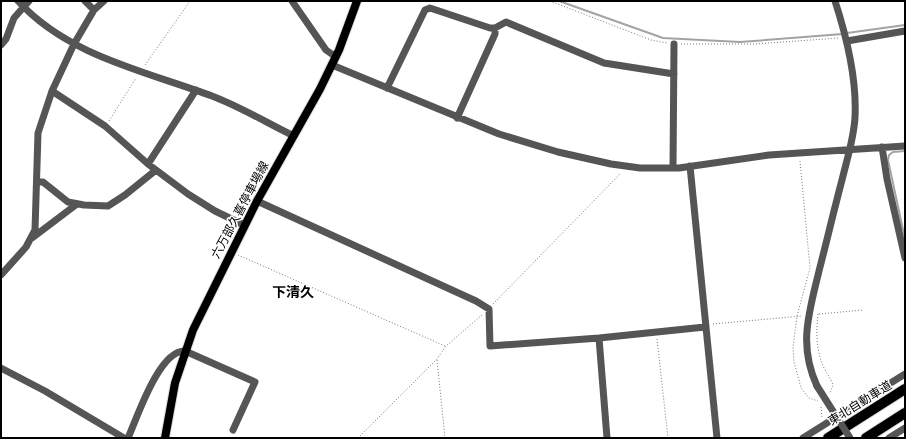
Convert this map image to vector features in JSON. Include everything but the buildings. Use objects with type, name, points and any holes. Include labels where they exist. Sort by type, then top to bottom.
[{"type":"highway","name":"東北自動車道","points":[[828,438],[905,389]]},
{"type":"highway","points":[[866,438],[905,413]]},
{"type":"main road","name":"六万部久喜停車場線","points":[[164,438],[175,383],[185,351],[256,201],[294,136],[334,61],[357,1]]},
{"type":"street","points":[[18,1],[23,7],[74,44],[109,60],[230,103],[294,136]]},
{"type":"street","points":[[1,45],[14,18],[29,1]]},
{"type":"street","points":[[85,1],[94,10]]},
{"type":"street","points":[[1,275],[26,247],[36,230],[38,133],[52,91],[74,44],[94,10],[104,1]]},
{"type":"street","points":[[292,1],[334,61],[387,88],[457,118],[499,134],[558,152],[640,168],[673,168],[763,156],[905,146]]},
{"type":"street","points":[[836,1],[845,37],[854,85],[855,118],[850,149],[806,327],[808,360],[818,386],[850,438]]},
{"type":"street","points":[[387,88],[425,10],[430,8],[490,28],[495,28],[506,22],[604,63],[674,74]]},
{"type":"street","points":[[457,118],[495,34],[495,28]]},
{"type":"street","points":[[845,37],[905,31]]},
{"type":"street","points":[[673,168],[674,44]]},
{"type":"street","points":[[148,164],[196,90]]},
{"type":"street","points":[[52,91],[105,126],[148,164],[201,203],[244,225]]},
{"type":"street","points":[[882,147],[887,179],[905,258]]},
{"type":"street","points":[[690,166],[717,438]]},
{"type":"street","points":[[37,182],[42,182],[68,202],[108,206],[125,195],[156,170]]},
{"type":"street","points":[[256,201],[476,301],[489,310],[490,346],[599,338],[705,326]]},
{"type":"street","points":[[32,238],[77,204]]},
{"type":"street","points":[[599,338],[608,438]]},
{"type":"street","points":[[128,438],[150,386],[160,369],[172,355],[180,351],[185,351],[255,382],[233,430]]},
{"type":"street","points":[[1,368],[45,391],[124,438]]},
{"type":"street","points":[[803,438],[905,374]]},
{"type":"street","points":[[889,438],[905,428]]},
{"type":"path","points":[[105,126],[190,1]]},
{"type":"path","points":[[550,1],[652,40],[674,44],[755,44],[845,37]]},
{"type":"path","points":[[358,438],[437,359],[446,346],[489,310],[626,166]]},
{"type":"path","points":[[231,252],[446,346]]},
{"type":"path","points":[[814,315],[863,310]]},
{"type":"path","points":[[705,326],[802,316]]},
{"type":"path","points":[[656,331],[668,438]]},
{"type":"path","points":[[437,359],[445,438]]},
{"type":"path","points":[[821,406],[822,417]]},
{"type":"waterway","points":[[559,1],[663,38],[740,42],[843,34]]},
{"type":"waterway","points":[[847,33],[905,25]]},
{"type":"waterway","points":[[905,151],[893,152],[889,155],[888,160],[905,239]]},
{"type":"district","name":"下清久","points":[[293,292]]}]
